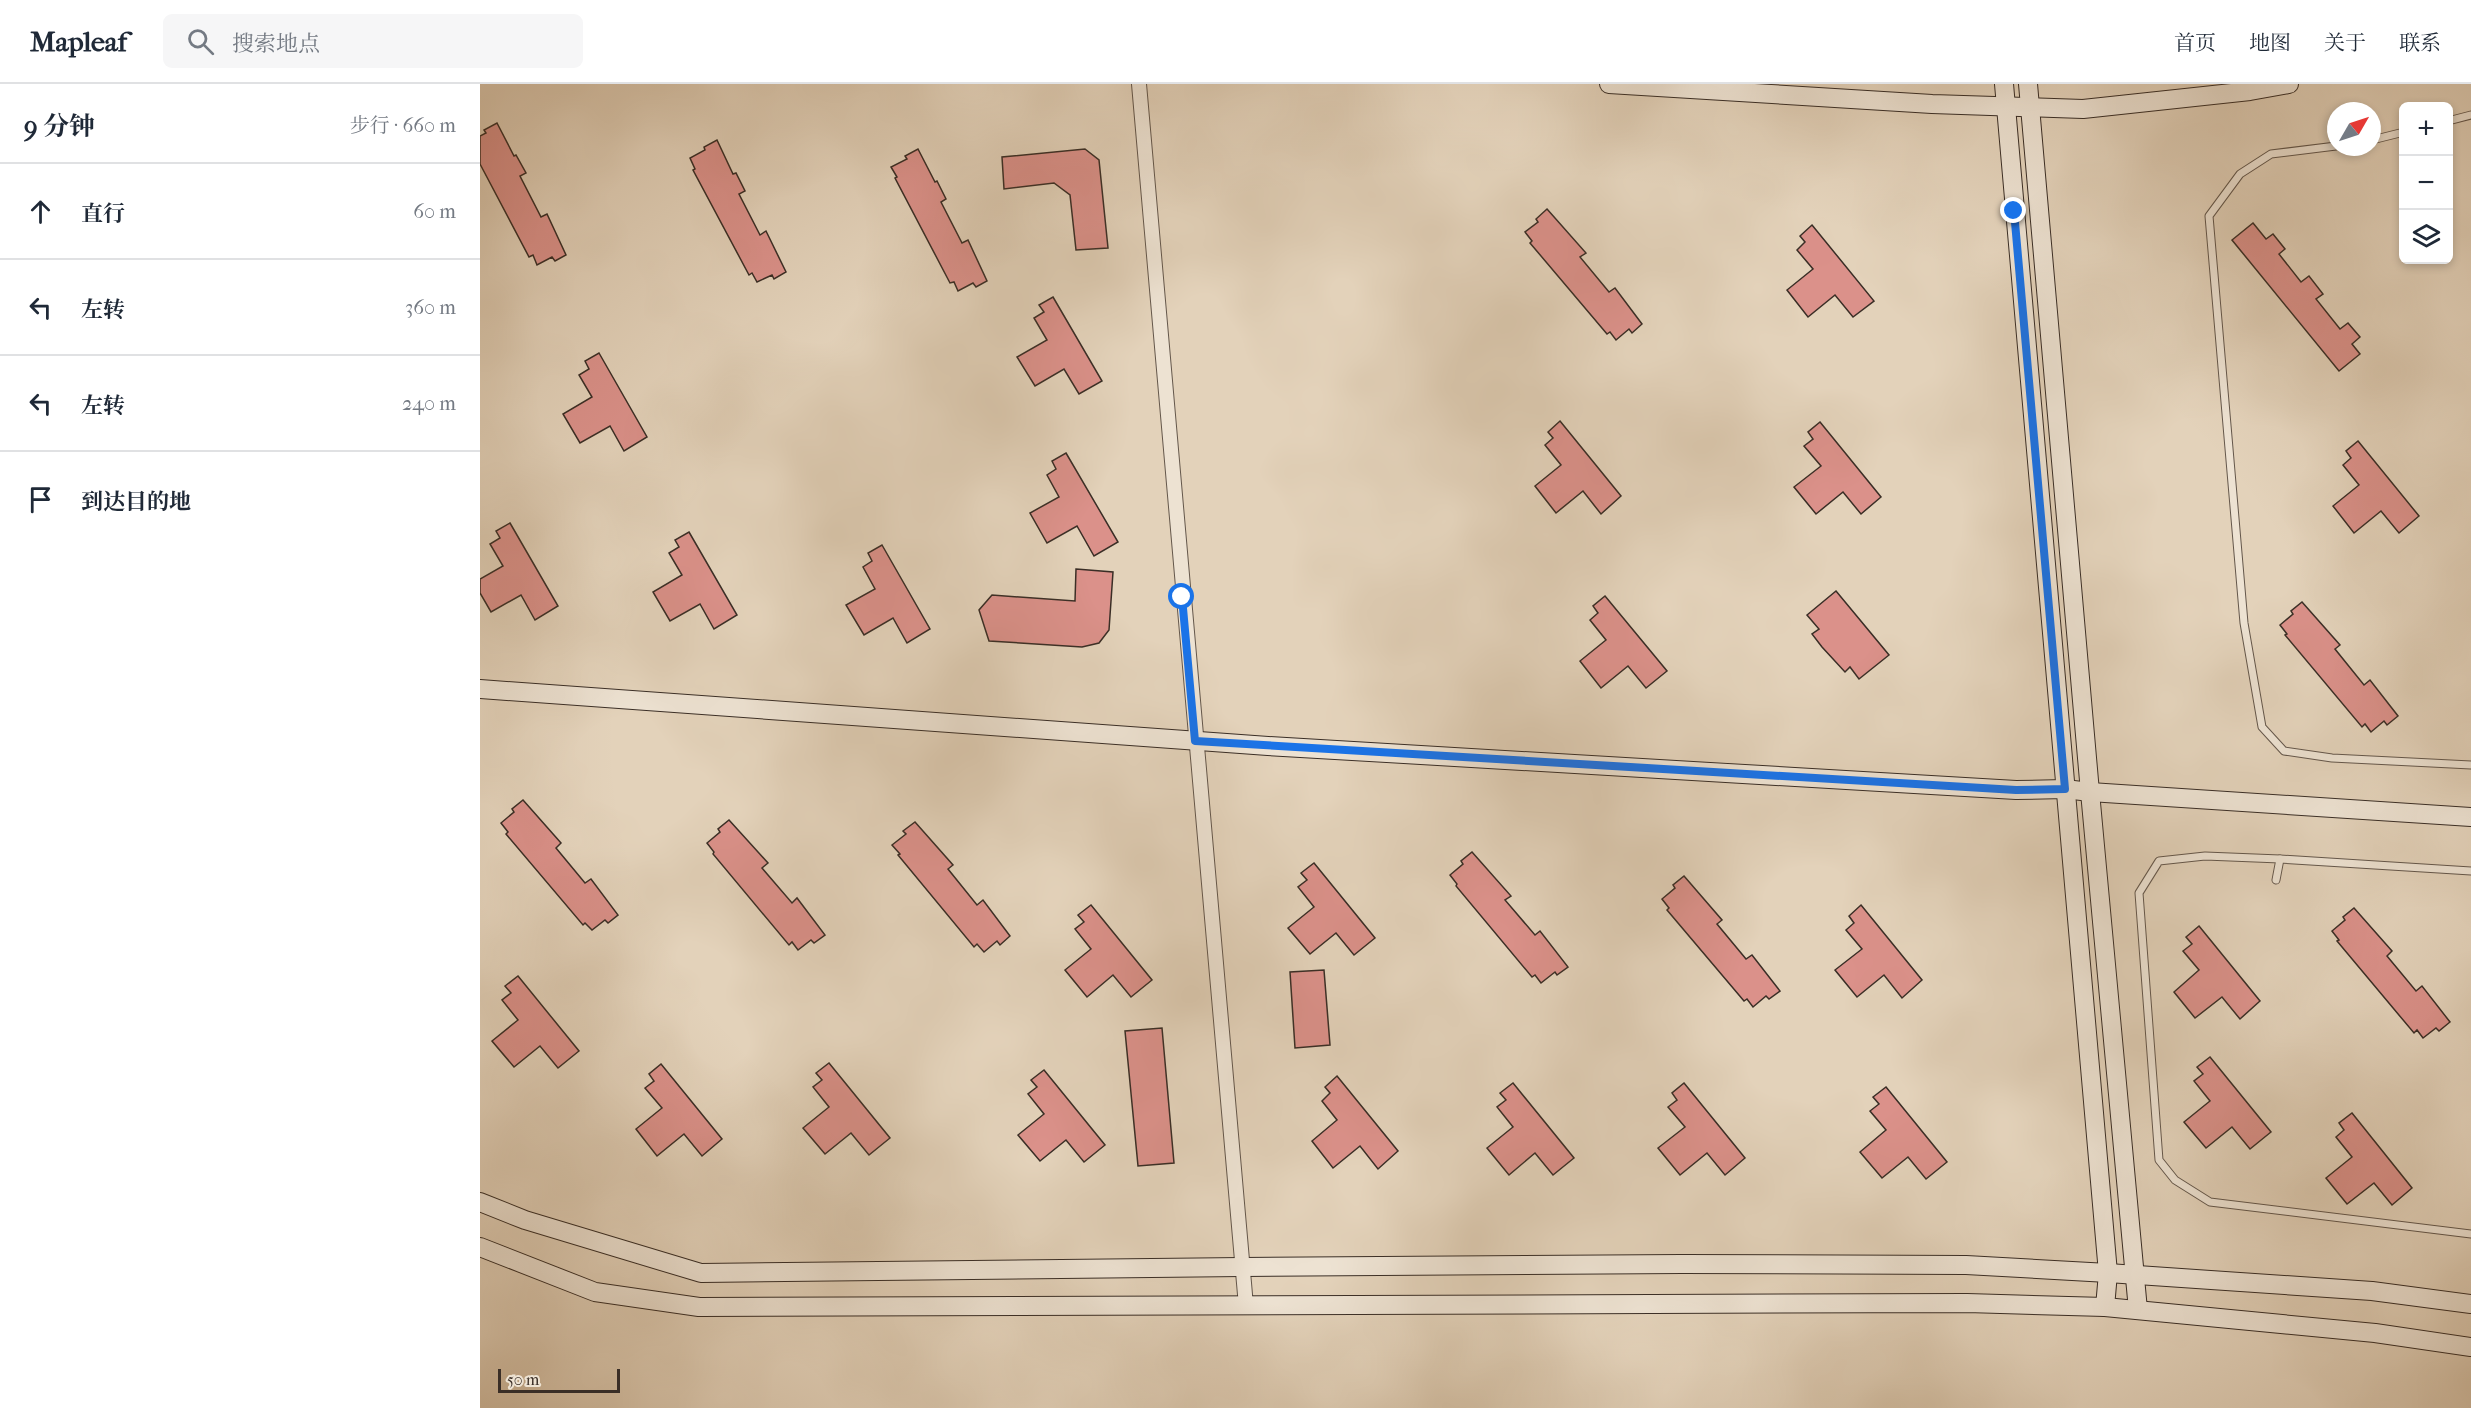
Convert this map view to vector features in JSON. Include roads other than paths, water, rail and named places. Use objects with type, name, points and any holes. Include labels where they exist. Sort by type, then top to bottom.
[{"type":"street","points":[[1139,84],[1246,1306]]},
{"type":"street","points":[[1609,84],[2083,109],[2250,91],[2289,84]]},
{"type":"street","points":[[2004,84],[2108,1273],[2105,1307]]},
{"type":"street","points":[[2028,84],[2138,1310]]},
{"type":"street","points":[[480,689],[1195,741],[2016,790],[2065,789],[2471,817]]},
{"type":"street","points":[[480,1202],[525,1220],[701,1273],[1670,1264],[1966,1265],[2136,1274],[2372,1291],[2471,1304]]},
{"type":"street","points":[[480,1247],[595,1292],[699,1307],[1967,1303],[2105,1307],[2375,1333],[2471,1347]]},
{"type":"lane","points":[[2453,120],[2471,116]]},
{"type":"lane","points":[[2381,138],[2399,133]]},
{"type":"lane","points":[[2327,147],[2271,154],[2240,174],[2209,216],[2244,623],[2262,727],[2284,751],[2332,758],[2471,765]]},
{"type":"lane","points":[[2471,871],[2205,856],[2159,861],[2139,893],[2159,1160],[2175,1180],[2210,1202],[2471,1234]]},
{"type":"lane","points":[[2276,880],[2280,859]]}]
